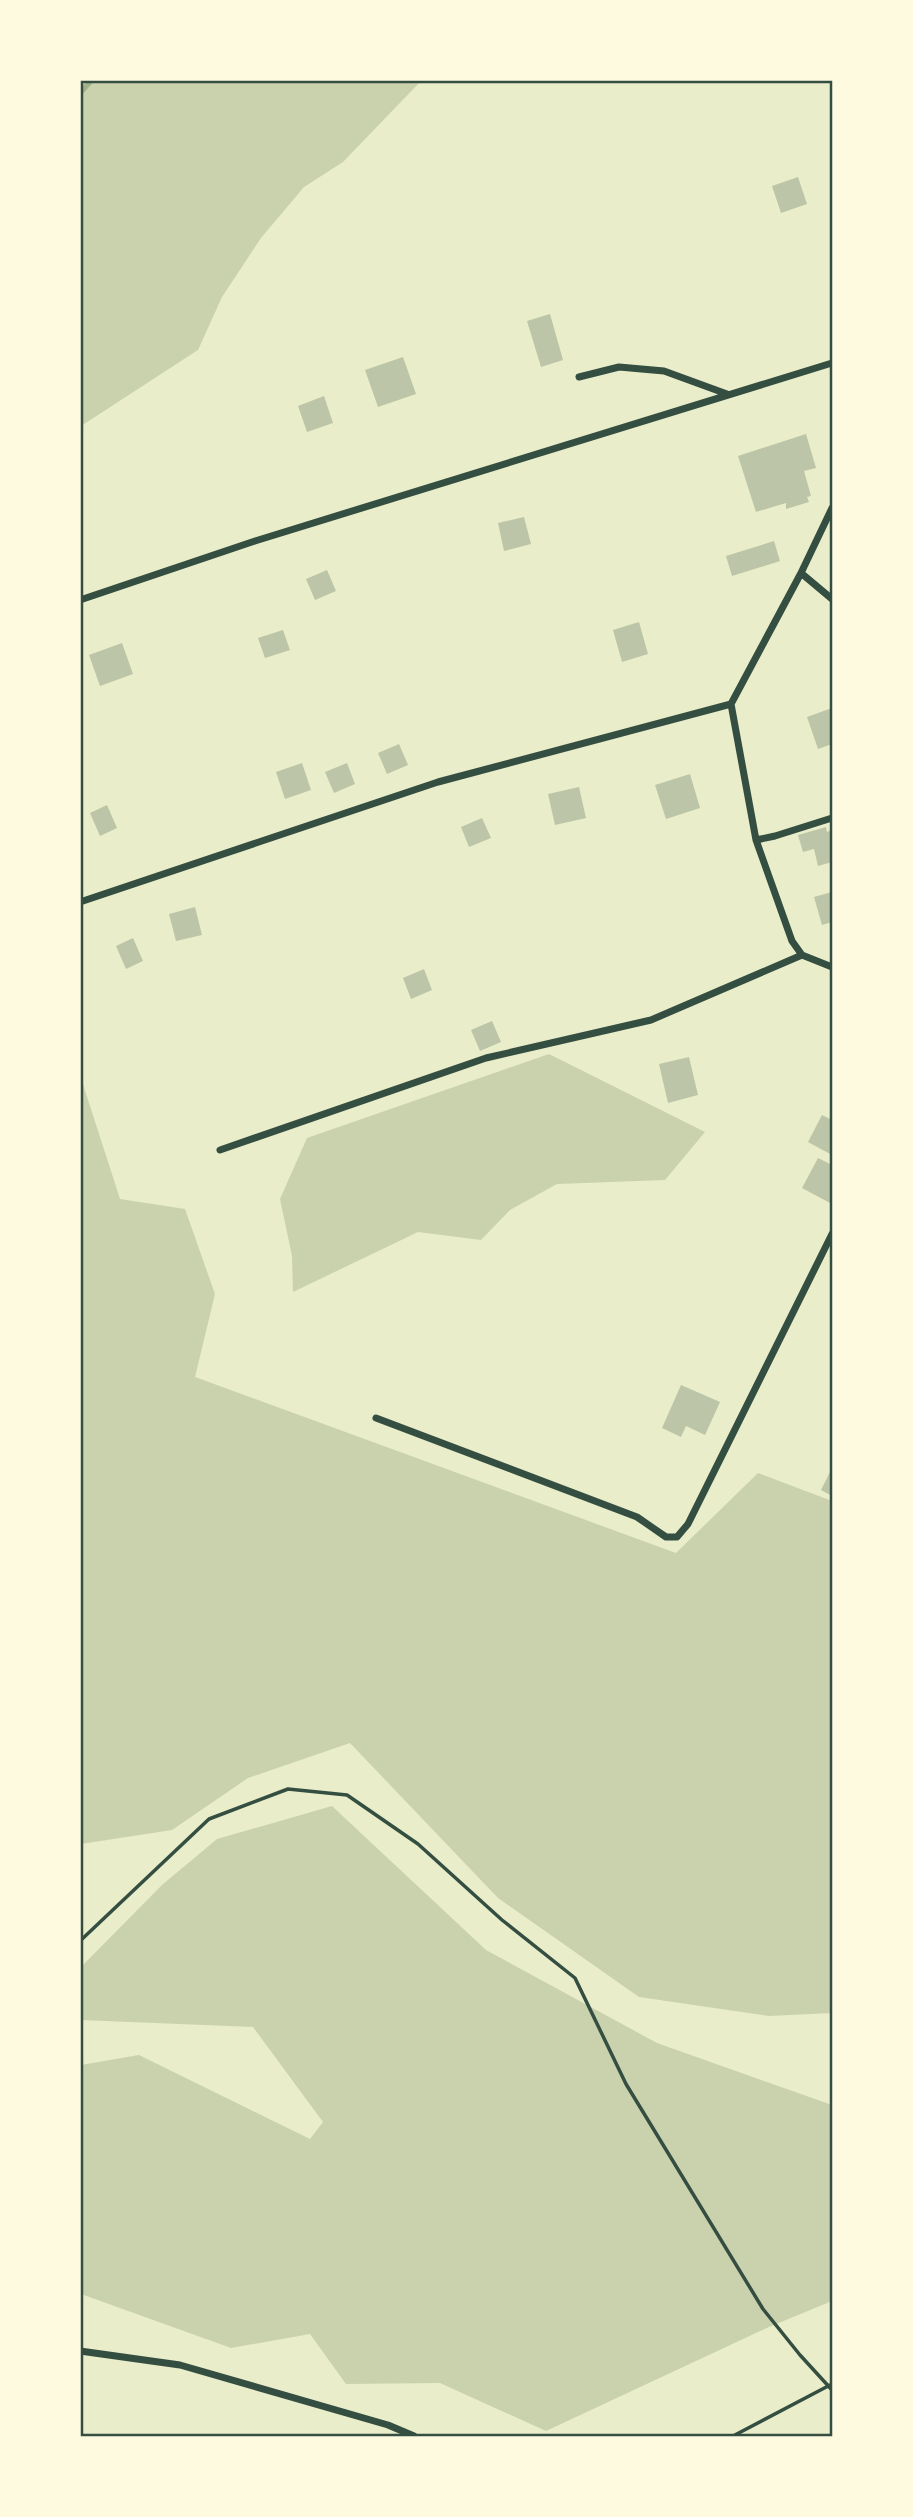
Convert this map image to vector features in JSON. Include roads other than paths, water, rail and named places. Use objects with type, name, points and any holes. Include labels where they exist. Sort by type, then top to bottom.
[{"type":"street","points":[[80,600],[268,537],[832,363]]},
{"type":"street","points":[[579,377],[619,368],[664,371],[728,395]]},
{"type":"street","points":[[832,508],[802,573],[731,704],[756,839],[792,941],[802,955],[832,967]]},
{"type":"street","points":[[802,573],[832,599]]},
{"type":"street","points":[[80,902],[438,782],[731,704]]},
{"type":"street","points":[[756,839],[775,836],[832,818]]},
{"type":"street","points":[[220,1150],[486,1058],[651,1020],[802,955]]},
{"type":"street","points":[[376,1418],[637,1517],[666,1537],[677,1536],[688,1524],[832,1234]]},
{"type":"street","points":[[80,2351],[180,2365],[388,2425],[414,2437]]},
{"type":"waterway","points":[[80,93],[92,80]]}]
